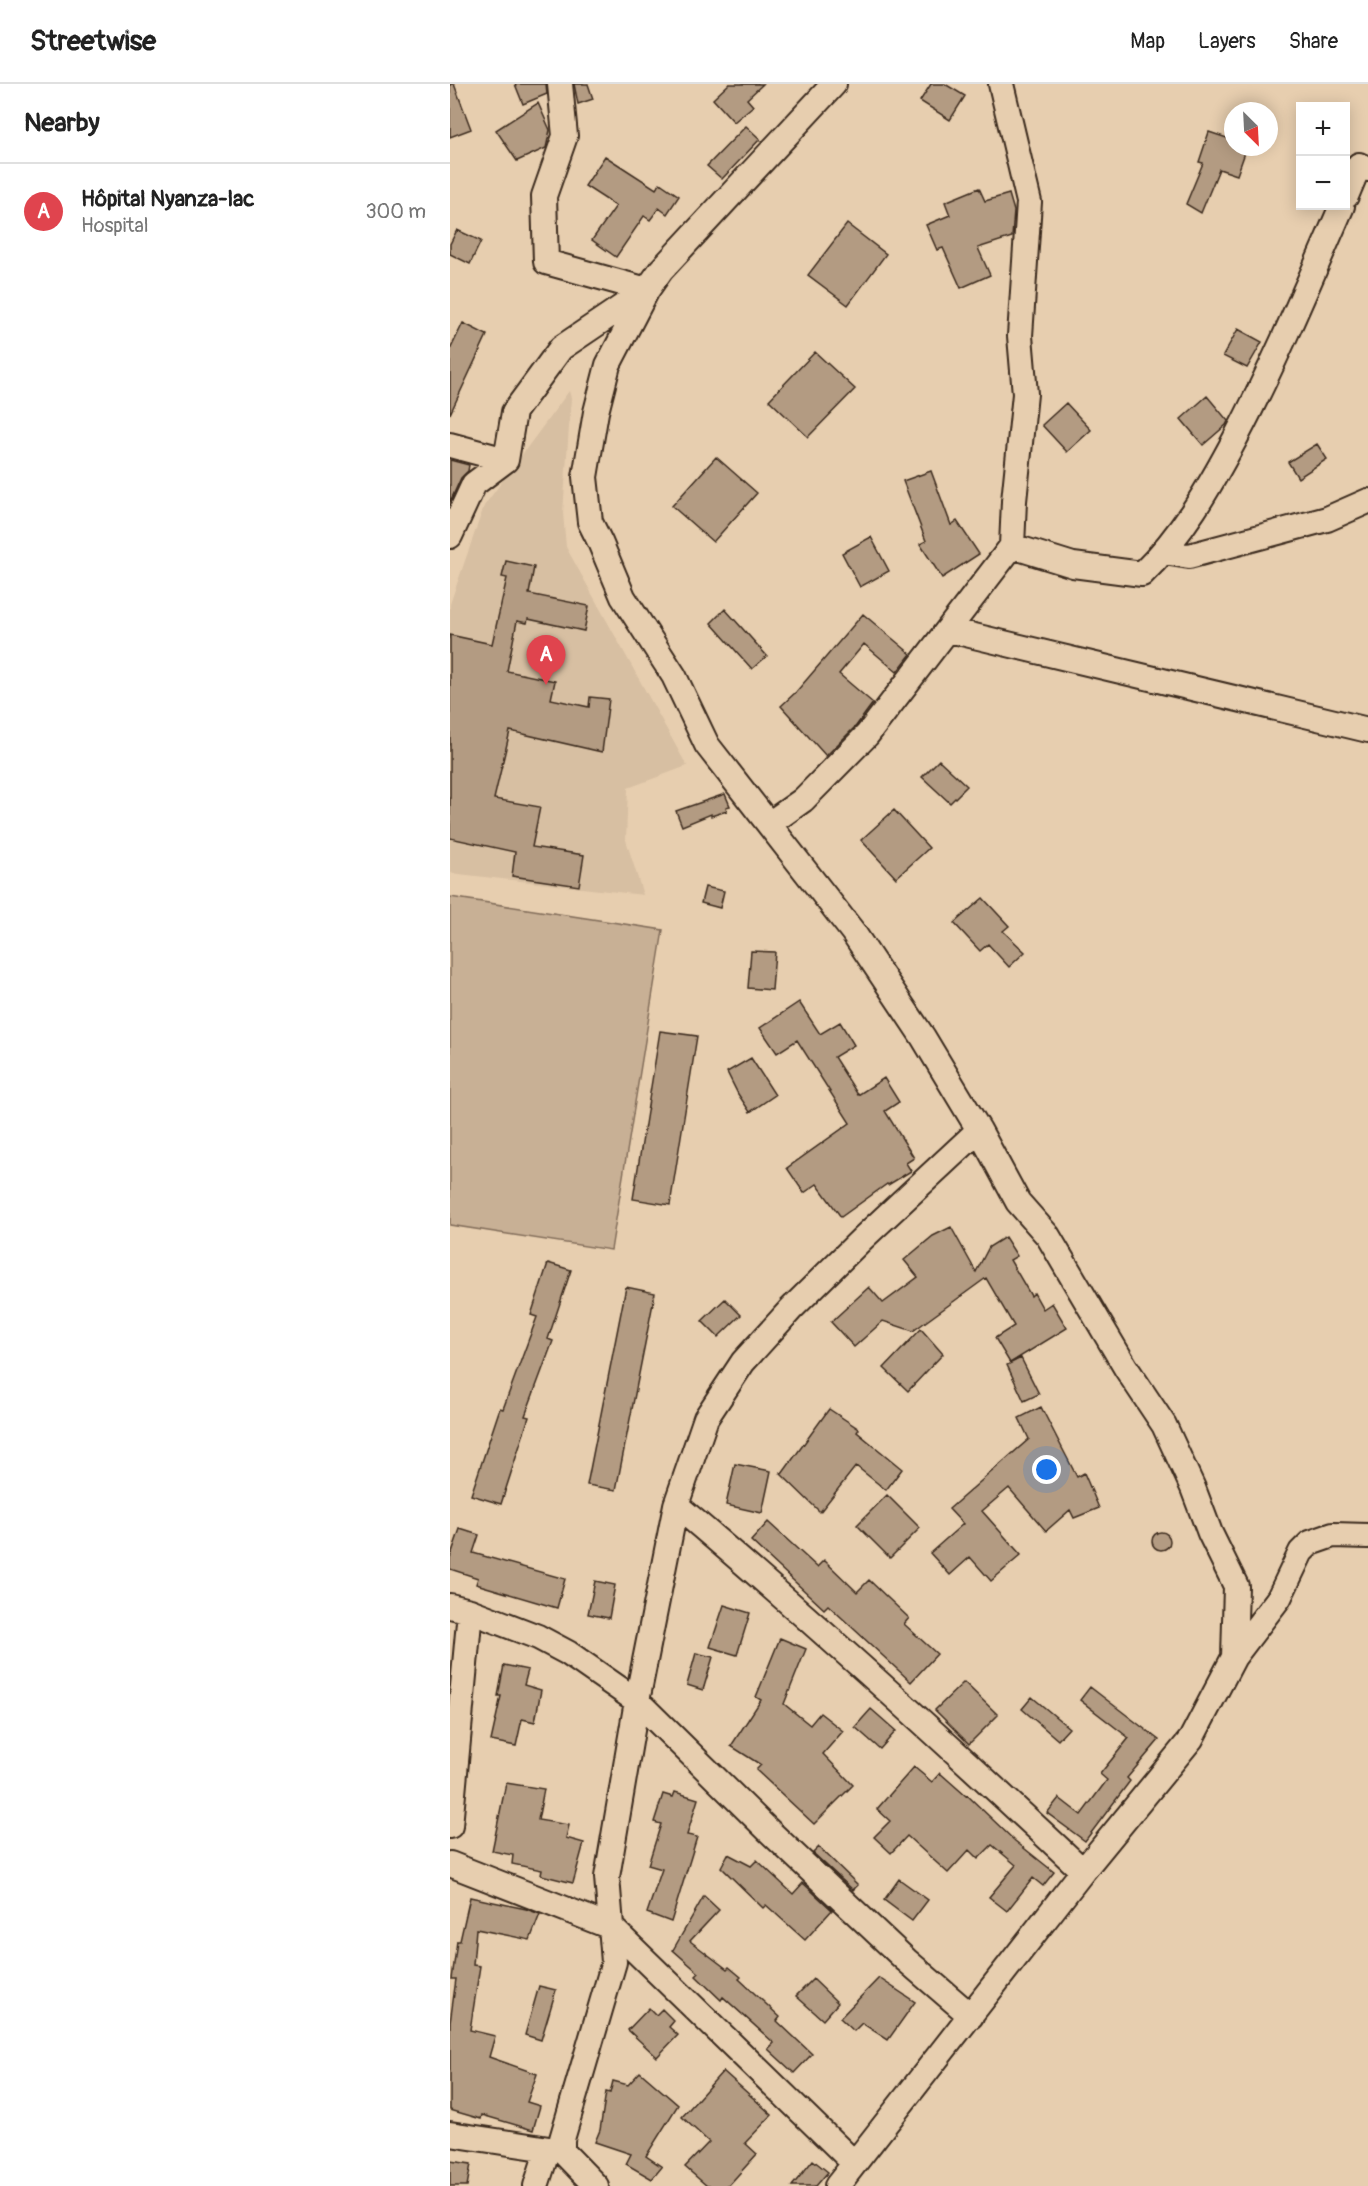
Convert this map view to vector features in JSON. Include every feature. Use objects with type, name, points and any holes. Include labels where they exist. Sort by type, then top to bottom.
[{"type":"street","points":[[560,84],[565,136],[544,196],[546,262],[647,290]]},
{"type":"street","points":[[769,824],[803,800],[867,735],[1012,546],[1014,501],[1025,394],[1020,336],[1029,202],[1001,84]]},
{"type":"street","points":[[832,85],[684,245],[647,290],[608,365],[596,412],[585,477],[590,522],[622,597],[674,676],[707,745],[853,932],[923,1038],[979,1130],[1018,1202],[1048,1236],[1126,1368],[1164,1425],[1193,1488],[1210,1533],[1236,1586],[1234,1657]]},
{"type":"street","points":[[1350,186],[1359,165],[1368,169]]},
{"type":"street","points":[[1012,546],[1073,565],[1142,574],[1164,552],[1206,493],[1255,402],[1297,312],[1340,210]]},
{"type":"street","points":[[450,536],[474,484],[506,460],[514,412],[561,348],[647,290]]},
{"type":"street","points":[[450,445],[506,460]]},
{"type":"street","points":[[1164,552],[1189,556],[1327,519],[1368,501]]},
{"type":"street","points":[[949,630],[1368,730]]},
{"type":"street","points":[[536,2186],[562,2139],[614,1962],[607,1877],[637,1701],[676,1505],[706,1418],[743,1362],[807,1293],[979,1130]]},
{"type":"street","points":[[676,1505],[791,1602],[962,1757],[1083,1871]]},
{"type":"street","points":[[837,2186],[1083,1871],[1191,1739],[1234,1657],[1279,1598],[1301,1552],[1310,1543],[1333,1535],[1368,1536]]},
{"type":"street","points":[[450,1826],[460,1609],[538,1637],[568,1653],[637,1701],[768,1830],[906,1960],[971,2016]]},
{"type":"street","points":[[450,1864],[611,1927],[854,2163]]},
{"type":"street","points":[[450,2134],[555,2150],[596,2186]]},
{"type":"shaded area","points":[[569,391],[571,398],[563,513],[566,547],[687,766],[628,788],[626,840],[643,895],[450,873],[450,604],[484,506]]},
{"type":"shaded area","points":[[450,897],[663,930],[611,1250],[450,1225]]},
{"type":"building","points":[[450,84],[454,84],[471,129],[450,137]]},
{"type":"building","points":[[515,84],[546,84],[547,94],[523,104]]},
{"type":"building","points":[[574,84],[588,84],[593,99],[578,104]]},
{"type":"building","points":[[729,84],[763,84],[747,99],[753,106],[734,122],[713,99]]},
{"type":"building","points":[[931,84],[945,84],[965,96],[950,120],[920,101]]},
{"type":"building","points":[[538,103],[550,130],[546,148],[517,161],[496,130]]},
{"type":"building","points":[[746,126],[760,139],[722,179],[707,166]]},
{"type":"building","points":[[1209,132],[1224,137],[1224,156],[1244,156],[1237,175],[1219,169],[1201,213],[1186,204],[1203,163],[1199,162]]},
{"type":"building","points":[[605,156],[656,189],[660,183],[679,196],[667,214],[659,208],[650,220],[644,216],[616,257],[592,240],[616,206],[585,186]]},
{"type":"building","points":[[979,188],[985,201],[1009,194],[1014,211],[1012,237],[978,248],[990,275],[961,288],[943,248],[937,250],[926,225],[950,215],[945,202]]},
{"type":"building","points":[[847,224],[886,254],[848,305],[808,275]]},
{"type":"building","points":[[457,230],[481,241],[470,264],[450,254],[450,244]]},
{"type":"building","points":[[463,323],[487,335],[450,414],[450,350]]},
{"type":"building","points":[[1238,329],[1262,342],[1247,368],[1223,356]]},
{"type":"building","points":[[815,352],[855,389],[808,437],[769,400]]},
{"type":"building","points":[[1207,396],[1228,421],[1203,445],[1181,419]]},
{"type":"building","points":[[1066,403],[1091,430],[1067,452],[1042,425]]},
{"type":"building","points":[[1317,444],[1327,459],[1298,478],[1288,462]]},
{"type":"building","points":[[716,457],[757,493],[713,542],[672,506]]},
{"type":"building","points":[[450,460],[469,465],[468,471],[461,478],[450,502]]},
{"type":"building","points":[[931,471],[951,525],[957,521],[979,554],[942,578],[920,544],[926,541],[903,481]]},
{"type":"building","points":[[871,537],[889,571],[860,587],[842,553]]},
{"type":"building","points":[[506,561],[534,567],[529,594],[589,606],[584,631],[528,619],[527,623],[517,621],[507,671],[555,681],[551,699],[589,707],[590,697],[609,699],[602,752],[510,731],[494,799],[540,807],[532,847],[584,855],[579,886],[512,876],[515,852],[450,838],[450,635],[492,644],[507,578],[502,577]]},
{"type":"building","points":[[725,609],[767,656],[752,669],[711,623]]},
{"type":"building","points":[[863,614],[911,654],[897,672],[864,644],[839,674],[873,703],[856,726],[826,756],[781,706],[796,692]]},
{"type":"building","points":[[939,760],[967,786],[950,803],[922,777]]},
{"type":"building","points":[[725,794],[730,806],[726,807],[727,811],[711,816],[711,814],[682,826],[676,811]]},
{"type":"building","points":[[894,810],[929,848],[896,878],[861,840]]},
{"type":"building","points":[[705,887],[724,891],[720,908],[701,903]]},
{"type":"building","points":[[983,898],[1009,926],[1003,931],[1025,952],[1009,967],[988,944],[980,951],[954,923]]},
{"type":"building","points":[[751,951],[775,952],[772,990],[748,988]]},
{"type":"building","points":[[799,1002],[820,1034],[840,1022],[854,1045],[834,1057],[858,1095],[884,1078],[899,1102],[885,1111],[914,1158],[906,1163],[911,1171],[887,1184],[841,1217],[817,1184],[804,1193],[787,1168],[850,1123],[797,1040],[777,1053],[760,1028]]},
{"type":"building","points":[[660,1031],[697,1036],[670,1205],[633,1199]]},
{"type":"building","points":[[751,1058],[775,1095],[750,1112],[727,1072]]},
{"type":"building","points":[[951,1227],[976,1272],[989,1247],[1005,1237],[1017,1256],[1010,1260],[1031,1296],[1034,1293],[1043,1309],[1052,1303],[1067,1328],[1010,1363],[995,1338],[1014,1326],[986,1278],[913,1331],[883,1321],[854,1347],[831,1322],[869,1287],[883,1303],[918,1277],[904,1260],[933,1236]]},
{"type":"building","points":[[548,1263],[571,1270],[548,1339],[553,1341],[525,1416],[529,1417],[501,1504],[471,1495],[500,1408],[503,1409],[537,1317],[531,1315]]},
{"type":"building","points":[[626,1287],[655,1293],[616,1490],[587,1485]]},
{"type":"building","points":[[725,1299],[741,1315],[718,1337],[702,1321]]},
{"type":"building","points":[[921,1329],[943,1354],[908,1391],[884,1368]]},
{"type":"building","points":[[1021,1358],[1039,1394],[1024,1401],[1007,1365]]},
{"type":"building","points":[[1041,1407],[1077,1477],[1084,1473],[1099,1508],[1074,1518],[1070,1510],[1046,1531],[1009,1488],[982,1511],[1021,1555],[991,1581],[970,1557],[950,1575],[930,1553],[963,1524],[949,1509],[1029,1439],[1019,1418]]},
{"type":"building","points":[[829,1409],[859,1429],[857,1432],[902,1469],[886,1490],[856,1466],[820,1512],[780,1473],[782,1474]]},
{"type":"building","points":[[735,1464],[771,1471],[762,1513],[726,1505]]},
{"type":"building","points":[[887,1495],[920,1528],[890,1558],[857,1525]]},
{"type":"building","points":[[768,1522],[817,1567],[824,1560],[857,1592],[869,1580],[909,1618],[904,1624],[937,1654],[911,1682],[828,1605],[824,1609],[751,1541]]},
{"type":"building","points":[[460,1529],[479,1535],[473,1553],[565,1579],[557,1608],[476,1584],[478,1578],[450,1569],[450,1558]]},
{"type":"building","points":[[1161,1532],[1169,1537],[1170,1541],[1165,1549],[1161,1550],[1153,1545],[1152,1541],[1157,1533]]},
{"type":"building","points":[[595,1581],[615,1585],[609,1618],[588,1614]]},
{"type":"building","points":[[724,1605],[750,1613],[737,1655],[710,1647]]},
{"type":"building","points":[[780,1638],[806,1649],[784,1704],[810,1725],[820,1713],[843,1731],[823,1754],[853,1785],[814,1824],[756,1770],[761,1765],[731,1746],[761,1700],[756,1697]]},
{"type":"building","points":[[696,1653],[713,1657],[703,1690],[687,1685]]},
{"type":"building","points":[[504,1665],[528,1670],[524,1685],[541,1690],[535,1722],[522,1719],[516,1746],[491,1741],[501,1696],[498,1696]]},
{"type":"building","points":[[964,1682],[998,1715],[969,1744],[935,1710]]},
{"type":"building","points":[[1090,1687],[1159,1740],[1127,1778],[1130,1781],[1085,1841],[1047,1813],[1059,1798],[1081,1815],[1107,1780],[1100,1774],[1129,1738],[1080,1700]]},
{"type":"building","points":[[1032,1697],[1069,1728],[1058,1740],[1022,1709]]},
{"type":"building","points":[[871,1709],[896,1731],[880,1749],[855,1727]]},
{"type":"building","points":[[914,1767],[932,1782],[940,1773],[967,1795],[1015,1841],[1054,1872],[1043,1886],[1033,1878],[1007,1911],[989,1897],[1016,1865],[992,1845],[978,1859],[969,1850],[948,1873],[907,1836],[891,1853],[874,1837],[890,1821],[877,1809]]},
{"type":"building","points":[[506,1783],[544,1789],[538,1820],[569,1825],[566,1838],[584,1843],[573,1883],[541,1875],[542,1870],[512,1864],[513,1855],[492,1851]]},
{"type":"building","points":[[675,1792],[698,1799],[687,1835],[697,1837],[671,1922],[647,1913],[662,1869],[648,1865],[661,1824],[654,1822],[663,1794],[673,1797]]},
{"type":"building","points":[[819,1847],[858,1885],[853,1890],[813,1853]]},
{"type":"building","points":[[728,1854],[751,1866],[757,1860],[793,1894],[803,1883],[832,1910],[805,1940],[766,1905],[763,1908],[721,1867]]},
{"type":"building","points":[[899,1879],[928,1900],[912,1921],[884,1900]]},
{"type":"building","points":[[704,1896],[719,1910],[690,1941],[741,1977],[739,1979],[780,2017],[777,2021],[812,2054],[794,2073],[768,2049],[774,2043],[723,1997],[721,2000],[696,1976],[699,1973],[673,1950]]},
{"type":"building","points":[[470,1897],[540,1914],[530,1940],[476,1929],[473,1965],[480,1966],[470,2030],[495,2036],[489,2057],[537,2074],[527,2102],[540,2106],[533,2130],[482,2115],[481,2119],[450,2110],[450,2023],[456,1979],[452,1979],[457,1941],[460,1941]]},
{"type":"building","points":[[879,1978],[915,2002],[888,2040],[862,2023],[854,2031],[840,2018]]},
{"type":"building","points":[[813,1979],[838,2003],[823,2020],[796,1996]]},
{"type":"building","points":[[539,1986],[556,1990],[541,2040],[525,2035]]},
{"type":"building","points":[[649,2008],[656,2015],[662,2009],[674,2021],[669,2027],[678,2035],[657,2057],[628,2030]]},
{"type":"building","points":[[723,2071],[772,2115],[745,2143],[757,2154],[728,2186],[707,2186],[685,2167],[709,2142],[682,2117]]},
{"type":"building","points":[[640,2072],[678,2105],[646,2156],[662,2167],[652,2179],[626,2164],[631,2154],[595,2142],[600,2130],[606,2092],[610,2093],[613,2081],[628,2085]]},
{"type":"building","points":[[813,2160],[828,2172],[816,2186],[792,2186]]},
{"type":"building","points":[[450,2161],[471,2164],[467,2186],[450,2186]]},
{"type":"place","name":"Hôpital Nyanza-lac","points":[[546,685]]}]
